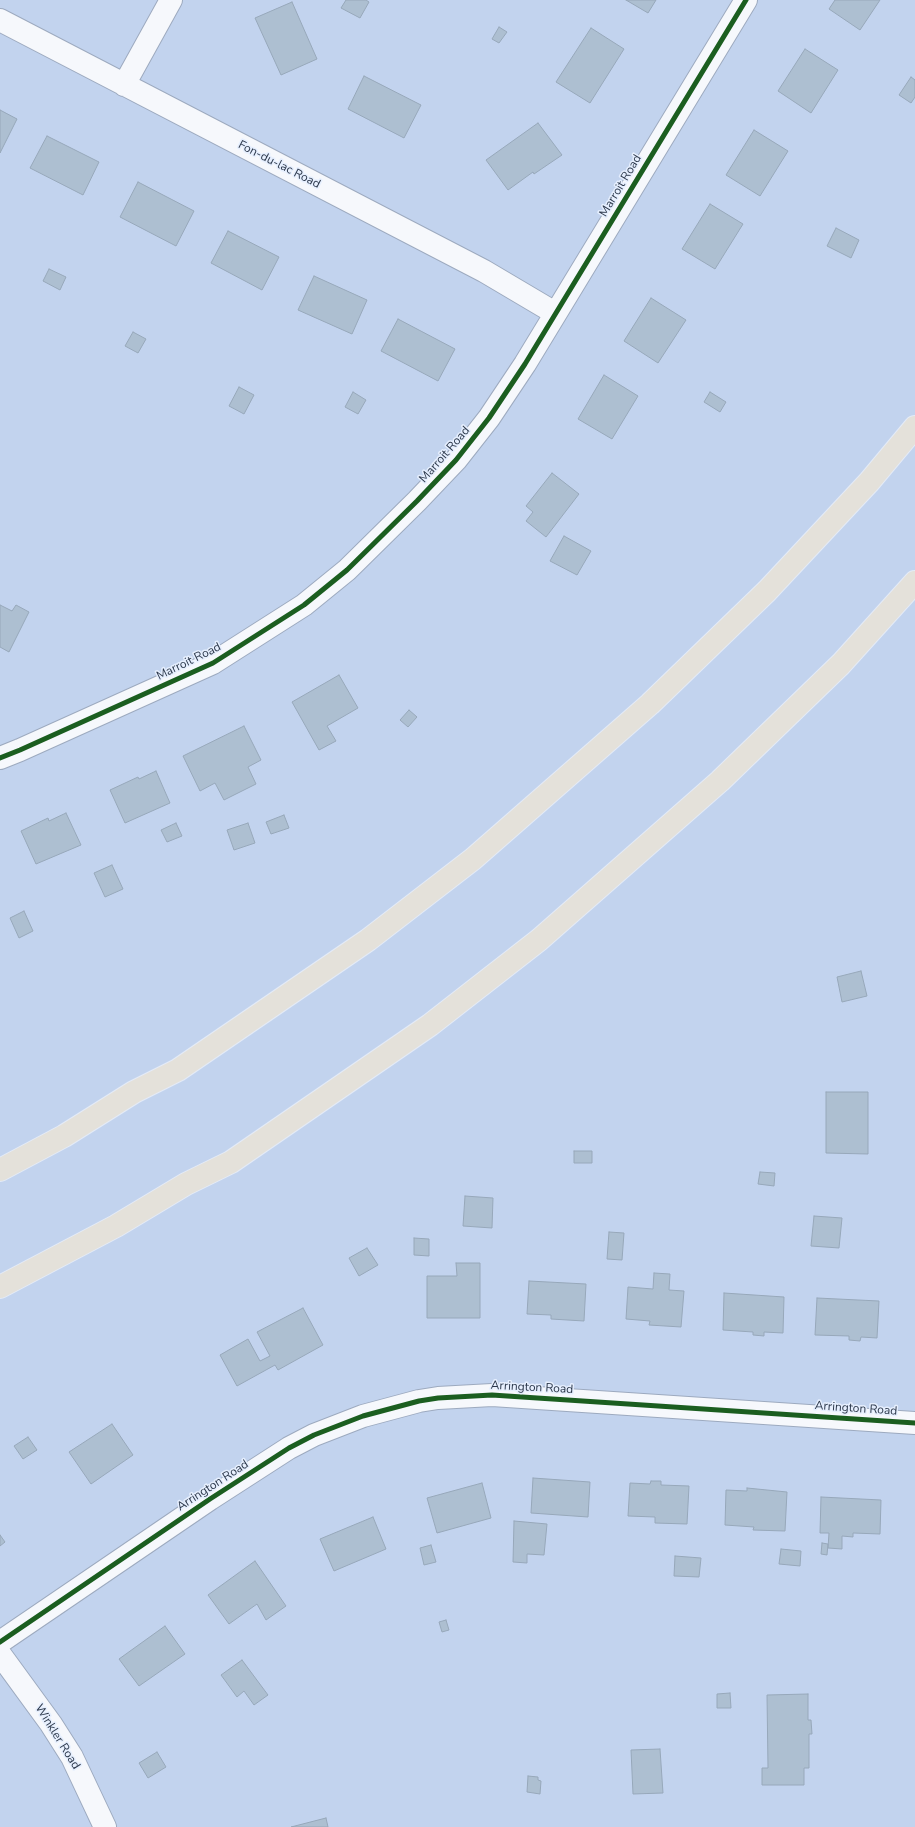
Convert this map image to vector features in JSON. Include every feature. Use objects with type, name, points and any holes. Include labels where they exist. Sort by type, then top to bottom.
[{"type":"highway","points":[[0,1170],[64,1136],[134,1092],[178,1070],[368,940],[473,859],[650,704],[761,596],[869,482],[915,427]]},
{"type":"highway","points":[[0,1287],[116,1226],[186,1184],[231,1162],[430,1025],[539,940],[720,781],[841,664],[915,582]]},
{"type":"street","points":[[124,85],[171,0]]},
{"type":"street","name":"Marroit Road","points":[[0,758],[213,663],[304,605],[347,570],[417,501],[456,460],[489,418],[525,364],[746,0]]},
{"type":"street","name":"Fon-du-lac Road","points":[[0,20],[484,271],[556,313]]},
{"type":"street","points":[[0,739],[20,750]]},
{"type":"street","name":"Arrington Road","points":[[0,1642],[210,1499],[289,1448],[314,1435],[363,1416],[419,1401],[438,1398],[492,1395],[915,1423]]},
{"type":"street","name":"Winkler Road","points":[[0,1654],[52,1724],[72,1757],[105,1827]]},
{"type":"building","points":[[346,0],[366,0],[369,2],[360,18],[341,8]]},
{"type":"building","points":[[626,0],[656,0],[648,13]]},
{"type":"building","points":[[835,0],[880,0],[860,30],[829,9]]},
{"type":"building","points":[[292,2],[317,59],[281,75],[255,18]]},
{"type":"building","points":[[499,27],[507,32],[499,43],[492,39]]},
{"type":"building","points":[[591,28],[624,49],[590,103],[556,82]]},
{"type":"building","points":[[805,49],[838,70],[811,113],[778,91]]},
{"type":"building","points":[[364,76],[421,105],[404,138],[348,109]]},
{"type":"building","points":[[911,77],[915,80],[915,97],[911,103],[899,95]]},
{"type":"building","points":[[0,110],[17,119],[0,153]]},
{"type":"building","points":[[538,123],[562,155],[534,174],[533,172],[508,190],[486,160]]},
{"type":"building","points":[[754,130],[788,151],[760,196],[726,175]]},
{"type":"building","points":[[47,136],[99,162],[83,195],[30,168]]},
{"type":"building","points":[[138,182],[194,211],[176,246],[120,217]]},
{"type":"building","points":[[710,204],[743,224],[715,269],[682,249]]},
{"type":"building","points":[[836,228],[859,240],[851,258],[827,246]]},
{"type":"building","points":[[228,231],[279,257],[262,290],[211,263]]},
{"type":"building","points":[[49,269],[66,277],[60,290],[43,281]]},
{"type":"building","points":[[314,276],[367,300],[352,334],[298,310]]},
{"type":"building","points":[[651,298],[686,320],[658,363],[624,341]]},
{"type":"building","points":[[398,319],[455,349],[438,381],[381,351]]},
{"type":"building","points":[[133,332],[146,339],[138,353],[125,346]]},
{"type":"building","points":[[604,375],[638,396],[612,439],[578,419]]},
{"type":"building","points":[[239,387],[254,395],[244,414],[229,406]]},
{"type":"building","points":[[353,392],[366,400],[358,414],[345,407]]},
{"type":"building","points":[[710,392],[726,402],[720,412],[704,402]]},
{"type":"building","points":[[552,473],[579,494],[546,537],[526,521],[533,512],[526,506]]},
{"type":"building","points":[[564,536],[591,551],[577,575],[550,561]]},
{"type":"building","points":[[0,605],[12,611],[16,605],[29,612],[9,652],[0,647]]},
{"type":"building","points":[[339,675],[358,708],[327,726],[336,741],[319,750],[292,702]]},
{"type":"building","points":[[409,710],[417,717],[408,727],[400,720]]},
{"type":"building","points":[[244,726],[261,760],[248,767],[256,784],[224,800],[215,783],[200,791],[183,756]]},
{"type":"building","points":[[156,771],[170,803],[125,823],[110,790],[138,777],[139,779]]},
{"type":"building","points":[[66,813],[81,845],[36,864],[21,831],[48,818],[49,821]]},
{"type":"building","points":[[284,815],[289,828],[271,834],[266,822]]},
{"type":"building","points":[[176,823],[182,836],[167,842],[161,830]]},
{"type":"building","points":[[248,823],[255,843],[234,850],[227,830]]},
{"type":"building","points":[[112,865],[123,889],[105,897],[94,873]]},
{"type":"building","points":[[24,911],[33,931],[19,938],[10,918]]},
{"type":"building","points":[[861,971],[867,996],[842,1002],[837,977]]},
{"type":"building","points":[[826,1092],[868,1092],[868,1154],[826,1153]]},
{"type":"building","points":[[574,1151],[592,1151],[592,1163],[574,1163]]},
{"type":"building","points":[[760,1172],[775,1173],[774,1186],[758,1184]]},
{"type":"building","points":[[465,1196],[493,1198],[492,1228],[463,1226]]},
{"type":"building","points":[[814,1216],[842,1218],[839,1248],[811,1246]]},
{"type":"building","points":[[609,1232],[624,1233],[622,1260],[607,1259]]},
{"type":"building","points":[[414,1238],[429,1239],[429,1256],[414,1255]]},
{"type":"building","points":[[367,1248],[378,1265],[359,1276],[349,1258]]},
{"type":"building","points":[[456,1263],[480,1263],[480,1318],[427,1318],[427,1276],[457,1276]]},
{"type":"building","points":[[654,1273],[670,1274],[669,1290],[684,1291],[681,1327],[649,1325],[650,1321],[626,1319],[628,1287],[653,1289]]},
{"type":"building","points":[[529,1281],[586,1284],[584,1321],[551,1319],[551,1315],[527,1314]]},
{"type":"building","points":[[724,1293],[784,1297],[783,1333],[764,1332],[764,1336],[753,1335],[753,1332],[723,1330]]},
{"type":"building","points":[[817,1298],[879,1301],[877,1338],[861,1337],[860,1341],[849,1340],[849,1336],[815,1335]]},
{"type":"building","points":[[303,1308],[323,1345],[278,1370],[275,1365],[237,1386],[220,1355],[248,1339],[260,1361],[270,1356],[257,1332]]},
{"type":"building","points":[[112,1424],[133,1455],[91,1484],[69,1452]]},
{"type":"building","points":[[28,1437],[37,1450],[23,1459],[14,1446]]},
{"type":"building","points":[[533,1478],[590,1482],[588,1517],[531,1513]]},
{"type":"building","points":[[651,1481],[661,1481],[661,1485],[689,1486],[687,1524],[655,1523],[655,1517],[628,1516],[630,1483],[650,1484]]},
{"type":"building","points":[[482,1483],[491,1518],[437,1533],[427,1498]]},
{"type":"building","points":[[747,1488],[787,1492],[785,1531],[753,1530],[754,1527],[725,1525],[726,1490],[747,1491]]},
{"type":"building","points":[[821,1497],[881,1500],[880,1534],[853,1533],[853,1537],[842,1536],[842,1549],[828,1548],[829,1533],[820,1533]]},
{"type":"building","points":[[373,1517],[386,1549],[334,1571],[320,1539]]},
{"type":"building","points":[[514,1521],[547,1524],[544,1555],[527,1554],[527,1563],[513,1562]]},
{"type":"building","points":[[0,1535],[5,1542],[0,1546]]},
{"type":"building","points":[[822,1543],[828,1544],[827,1555],[821,1554]]},
{"type":"building","points":[[431,1545],[436,1562],[424,1565],[420,1548]]},
{"type":"building","points":[[781,1549],[801,1551],[800,1566],[779,1564]]},
{"type":"building","points":[[675,1556],[701,1558],[699,1577],[674,1576]]},
{"type":"building","points":[[255,1561],[286,1606],[266,1620],[257,1604],[229,1624],[208,1595]]},
{"type":"building","points":[[446,1620],[449,1630],[442,1632],[439,1622]]},
{"type":"building","points":[[165,1626],[185,1654],[139,1686],[119,1659]]},
{"type":"building","points":[[242,1660],[268,1695],[254,1705],[244,1691],[237,1697],[221,1675]]},
{"type":"building","points":[[730,1693],[731,1708],[717,1708],[717,1694]]},
{"type":"building","points":[[808,1694],[808,1720],[811,1720],[812,1734],[809,1734],[809,1768],[804,1768],[804,1785],[762,1785],[762,1768],[768,1768],[767,1695]]},
{"type":"building","points":[[660,1749],[663,1793],[633,1794],[631,1750]]},
{"type":"building","points":[[157,1752],[166,1767],[148,1778],[139,1763]]},
{"type":"building","points":[[528,1776],[538,1777],[538,1780],[541,1781],[540,1794],[527,1792]]},
{"type":"building","points":[[326,1818],[328,1827],[291,1827]]},
{"type":"cycle path","points":[[0,758],[213,663],[304,605],[347,570],[417,501],[456,460],[489,418],[525,364],[746,0]]},
{"type":"cycle path","points":[[0,1642],[210,1499],[289,1448],[314,1435],[363,1416],[419,1401],[438,1398],[492,1395],[915,1423]]}]
